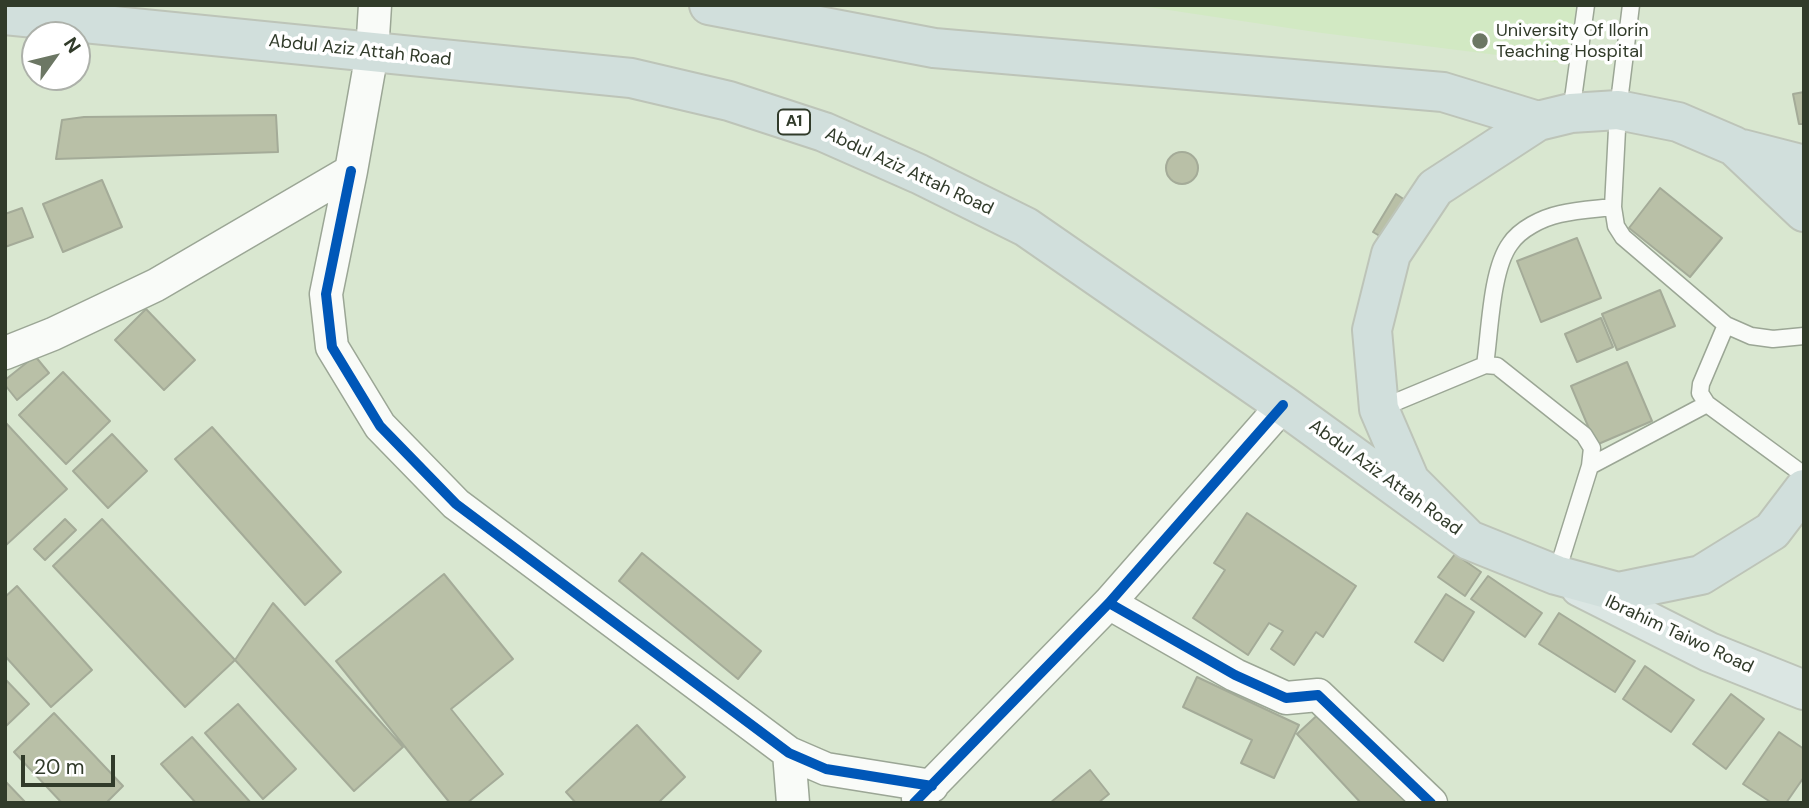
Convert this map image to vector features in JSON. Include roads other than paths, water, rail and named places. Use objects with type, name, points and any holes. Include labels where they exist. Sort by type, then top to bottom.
[{"type":"highway","points":[[709,5],[934,48],[1443,92],[1554,117],[1618,110],[1678,122],[1734,146],[1804,165]]},
{"type":"highway","name":"Abdul Aziz Attah Road","points":[[5,15],[631,78],[729,101],[824,132],[919,174],[1026,227],[1283,405],[1469,540]]},
{"type":"highway","points":[[1554,117],[1435,188],[1391,254],[1372,330],[1378,409],[1410,481],[1469,540],[1556,575],[1618,592],[1701,575],[1772,531],[1804,489]]},
{"type":"highway","points":[[1734,146],[1804,212]]},
{"type":"main road","name":"Ibrahim Taiwo Road","points":[[1556,575],[1709,652],[1804,690]]},
{"type":"street","points":[[375,5],[372,53],[326,294],[332,347],[380,426],[456,504],[789,753],[826,769],[923,794],[1109,603],[1283,405]]},
{"type":"street","points":[[5,353],[53,334],[156,285],[351,172]]},
{"type":"street","points":[[1109,603],[1236,675],[1286,698],[1318,695],[1431,803]]},
{"type":"street","points":[[789,753],[793,803]]},
{"type":"lane","points":[[1554,117],[1586,5]]},
{"type":"lane","points":[[1632,5],[1618,110],[1613,206],[1616,226],[1623,237],[1726,325],[1751,336],[1773,339],[1804,336]]},
{"type":"lane","points":[[1485,365],[1494,290],[1500,264],[1510,243],[1526,228],[1559,214],[1613,206]]},
{"type":"lane","points":[[1726,325],[1701,384],[1700,393],[1707,404],[1804,475]]},
{"type":"lane","points":[[1378,409],[1485,365],[1497,366],[1584,435],[1592,448],[1590,466],[1556,575]]},
{"type":"lane","points":[[1590,466],[1707,404]]},
{"type":"place","name":"University Of Ilorin Teaching Hospital","points":[[1480,41]]}]
